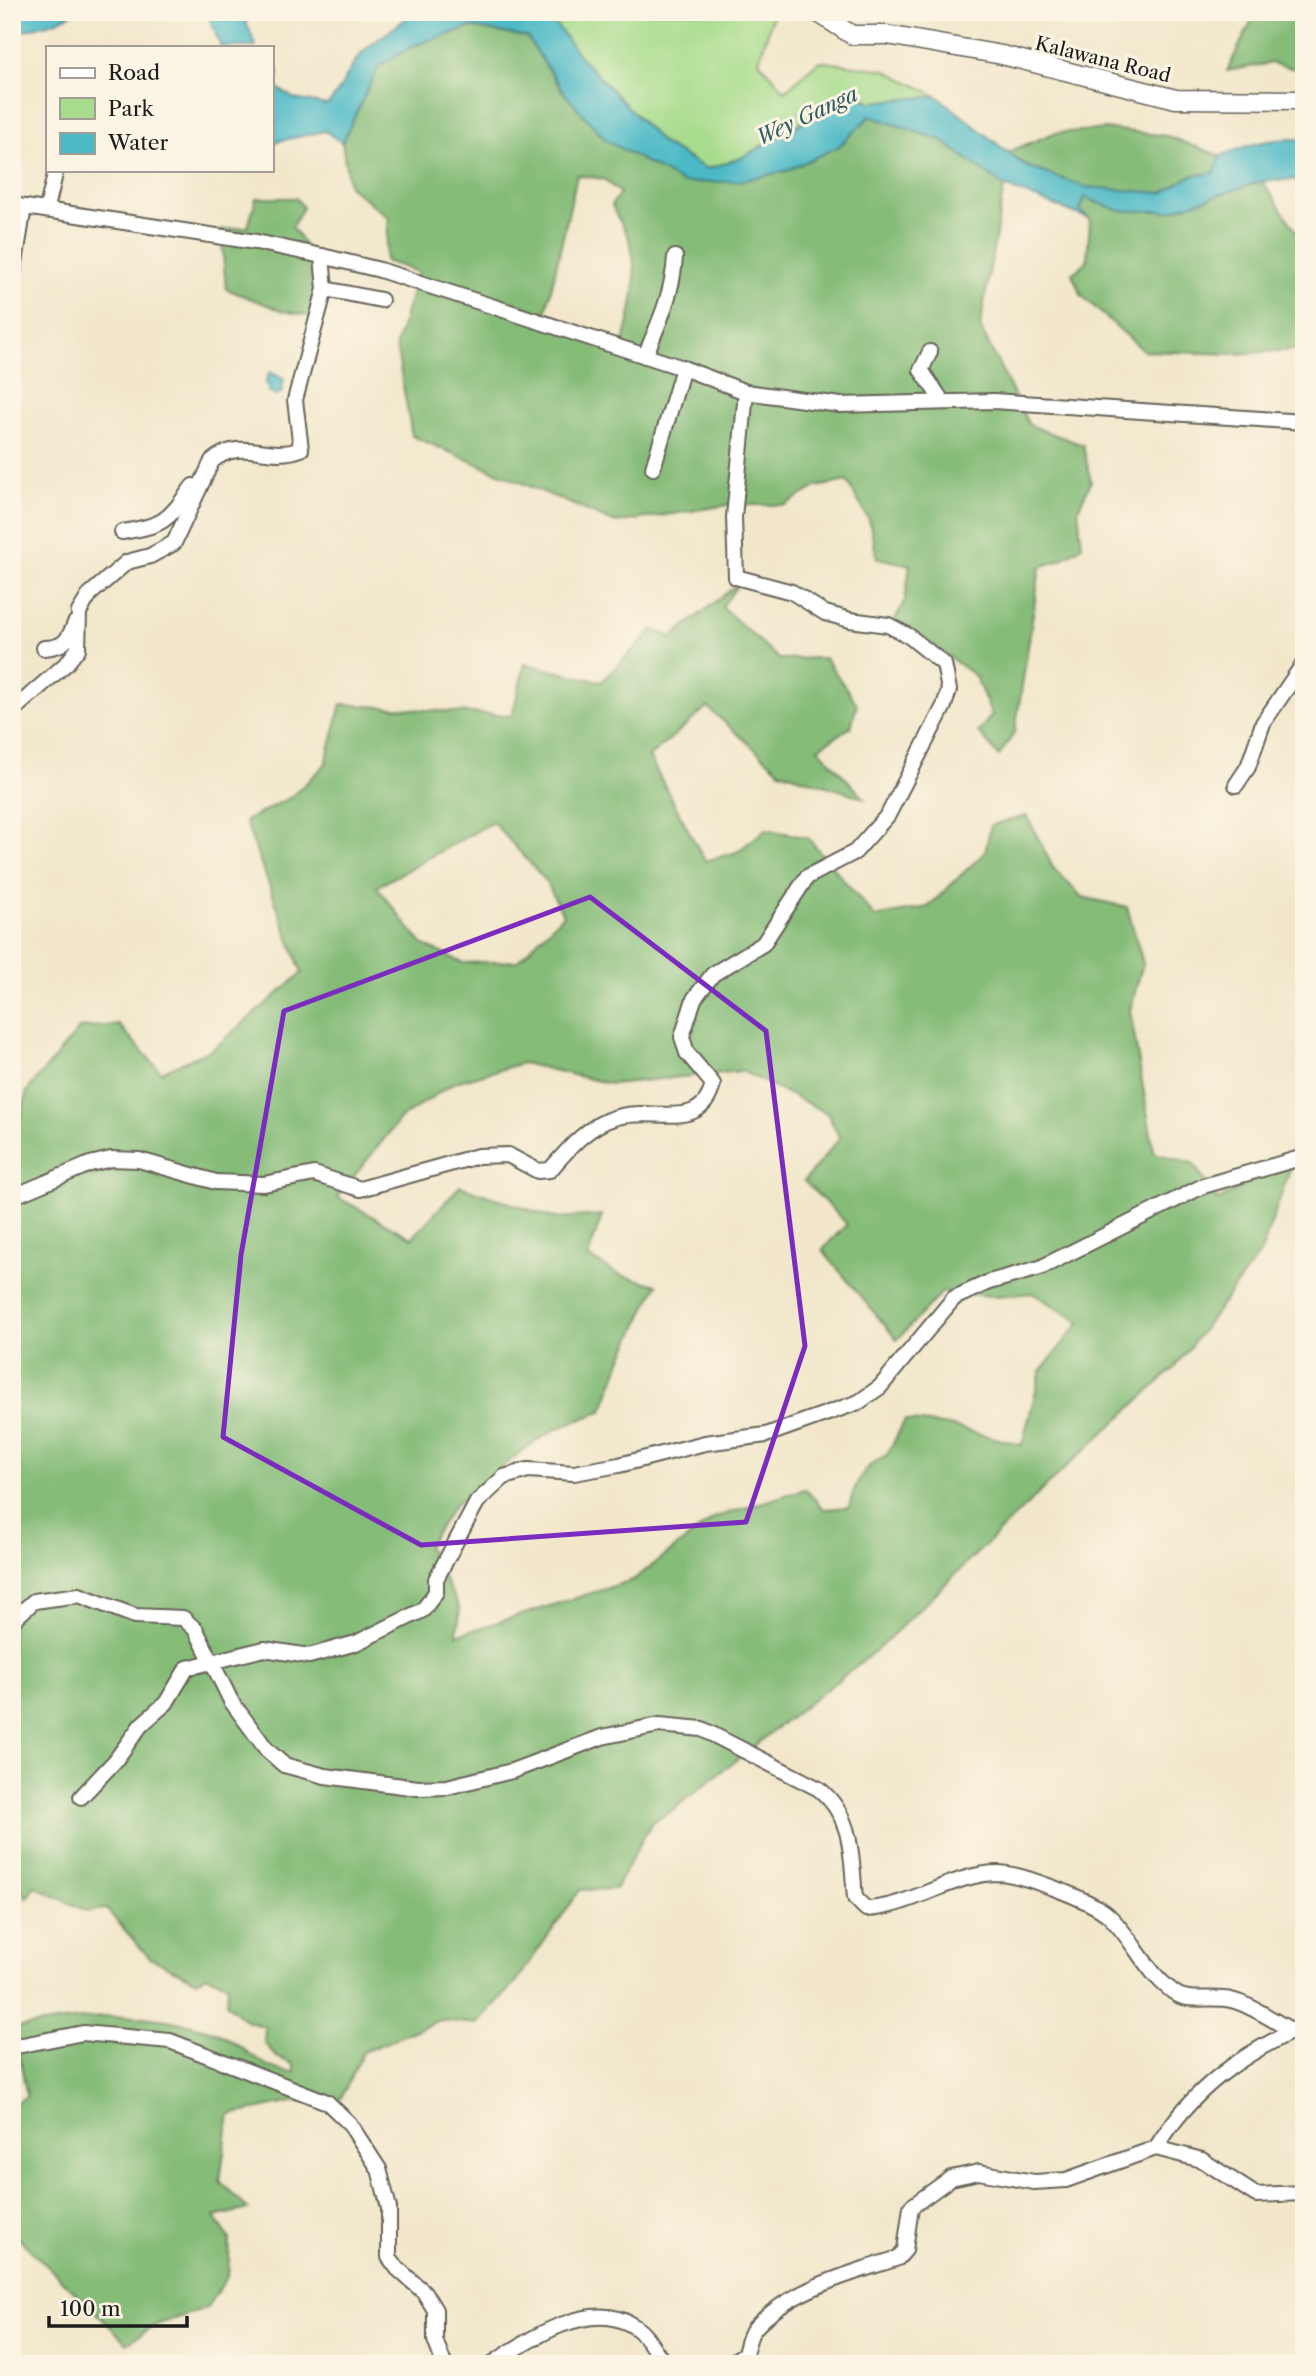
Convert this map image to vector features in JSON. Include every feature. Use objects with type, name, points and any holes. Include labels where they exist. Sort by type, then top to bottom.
[{"type":"main road","name":"Kalawana Road","points":[[817,12],[852,35],[887,35],[1002,55],[1176,99],[1304,100]]},
{"type":"street","points":[[47,208],[55,172]]},
{"type":"street","points":[[12,281],[18,206],[47,208],[322,256],[380,270],[683,368],[746,392],[840,405],[1007,402],[1304,422]]},
{"type":"street","points":[[122,532],[152,527],[169,518],[212,461],[224,452],[236,448],[287,455],[301,449],[295,400],[325,289],[322,256]]},
{"type":"street","points":[[645,356],[665,309],[674,279],[675,257]]},
{"type":"street","points":[[325,289],[381,300]]},
{"type":"street","points":[[930,352],[922,370],[943,402]]},
{"type":"street","points":[[653,468],[683,368]]},
{"type":"street","points":[[12,1197],[90,1164],[111,1160],[139,1160],[216,1182],[264,1184],[314,1174],[360,1189],[478,1156],[508,1155],[538,1171],[550,1170],[581,1135],[615,1117],[643,1112],[691,1115],[702,1108],[710,1098],[713,1084],[687,1054],[682,1037],[688,1009],[713,974],[763,944],[807,877],[855,852],[888,815],[944,706],[948,690],[944,664],[909,636],[888,625],[850,621],[825,613],[792,592],[736,577],[734,517],[746,392]]},
{"type":"street","points":[[44,648],[57,648],[67,642],[79,612],[90,594],[117,569],[174,543],[212,461]]},
{"type":"street","points":[[12,711],[67,663],[78,649],[79,612]]},
{"type":"street","points":[[1236,785],[1248,767],[1263,723],[1280,693],[1304,663]]},
{"type":"street","points":[[81,1797],[115,1760],[141,1725],[166,1703],[187,1668],[264,1649],[309,1656],[332,1651],[383,1631],[423,1610],[436,1592],[436,1579],[477,1502],[504,1477],[528,1469],[574,1473],[619,1465],[705,1443],[766,1435],[859,1402],[880,1387],[954,1298],[989,1282],[1040,1268],[1203,1186],[1304,1157]]},
{"type":"street","points":[[12,1621],[34,1601],[79,1595],[135,1616],[183,1618],[196,1630],[232,1701],[267,1750],[284,1765],[325,1776],[418,1788],[447,1787],[512,1771],[602,1737],[659,1725],[702,1729],[819,1788],[833,1800],[844,1817],[849,1837],[855,1898],[866,1909],[884,1908],[975,1876],[1000,1873],[1035,1881],[1109,1916],[1157,1978],[1181,1997],[1216,1997],[1235,2001],[1298,2028]]},
{"type":"street","points":[[1156,2148],[1175,2118],[1197,2092],[1237,2062],[1298,2028]]},
{"type":"street","points":[[12,2047],[83,2033],[170,2040],[327,2102],[349,2123],[379,2169],[389,2207],[389,2257],[398,2269],[424,2292],[435,2309],[435,2340],[444,2364]]},
{"type":"street","points":[[729,2364],[745,2354],[752,2330],[787,2303],[832,2280],[898,2258],[905,2250],[911,2207],[951,2178],[979,2172],[1034,2182],[1066,2180],[1156,2148],[1202,2160],[1256,2195],[1304,2193]]},
{"type":"street","points":[[492,2364],[572,2320],[594,2314],[611,2315],[634,2326],[666,2364]]},
{"type":"highlighted area","points":[[590,897],[766,1031],[805,1346],[746,1522],[421,1545],[223,1437],[241,1255],[284,1011]]},
{"type":"green space","points":[[534,12],[774,12],[759,61],[785,91],[819,61],[885,70],[937,96],[819,111],[741,158],[707,169],[661,142]]},
{"type":"green space","points":[[1256,12],[1304,12],[1304,71],[1271,63],[1227,71]]},
{"type":"green space","points":[[470,27],[527,37],[563,92],[606,140],[683,183],[838,147],[869,116],[941,140],[1004,186],[980,327],[1029,425],[1083,445],[1091,482],[1078,509],[1082,546],[1061,560],[1040,567],[1015,732],[999,756],[978,732],[992,715],[975,676],[918,634],[888,633],[905,600],[910,565],[877,558],[869,520],[847,481],[816,487],[785,505],[728,505],[616,523],[412,436],[396,345],[418,272],[385,261],[389,218],[349,186],[342,143],[378,67],[415,45]],"holes":[[[577,175],[604,179],[620,193],[612,204],[633,253],[635,280],[632,308],[622,349],[544,321]]]},
{"type":"green space","points":[[1109,129],[1167,136],[1221,156],[1214,174],[1191,176],[1164,192],[1141,194],[1100,191],[1060,180],[1008,152],[1054,133]]},
{"type":"green space","points":[[1262,181],[1304,242],[1304,349],[1234,354],[1144,351],[1082,296],[1072,274],[1087,261],[1090,220],[1080,211],[1083,197],[1120,211],[1169,211]]},
{"type":"green space","points":[[256,198],[296,198],[303,207],[292,227],[307,250],[314,269],[311,316],[283,311],[226,289],[221,230],[248,227]]},
{"type":"green space","points":[[740,582],[722,607],[779,659],[825,658],[857,704],[851,727],[818,748],[864,798],[780,771],[707,707],[649,757],[705,861],[737,852],[766,829],[808,838],[875,917],[928,907],[985,852],[991,825],[1027,816],[1053,868],[1082,897],[1127,907],[1143,963],[1130,1010],[1154,1153],[1193,1163],[1218,1200],[1294,1158],[1261,1252],[1174,1368],[1062,1471],[879,1648],[666,1815],[652,1822],[615,1889],[580,1890],[516,1982],[477,2024],[440,2020],[363,2052],[340,2100],[293,2102],[229,2115],[220,2181],[248,2209],[215,2217],[230,2239],[228,2276],[206,2308],[156,2325],[127,2343],[12,2232],[12,2105],[27,2096],[14,2028],[90,2018],[158,2019],[210,2030],[273,2068],[295,2072],[293,2064],[277,2057],[264,2043],[265,2027],[246,2021],[227,2004],[228,1985],[207,1975],[196,1981],[150,1958],[106,1909],[86,1911],[34,1886],[27,1899],[12,1878],[12,1155],[27,1091],[80,1028],[119,1025],[161,1072],[213,1049],[302,973],[245,821],[291,797],[325,765],[341,704],[512,716],[525,664],[601,682],[653,630],[672,637]],"holes":[[[493,822],[546,881],[563,915],[518,961],[463,963],[422,944],[377,887]],[[523,1063],[611,1084],[742,1071],[827,1113],[840,1138],[804,1181],[847,1224],[822,1250],[897,1340],[942,1292],[994,1296],[1032,1293],[1080,1322],[1041,1371],[1022,1445],[949,1426],[905,1420],[887,1455],[872,1464],[861,1476],[849,1507],[824,1509],[805,1489],[716,1517],[633,1580],[457,1635],[460,1609],[427,1546],[454,1506],[524,1449],[556,1429],[602,1411],[622,1358],[657,1285],[620,1275],[588,1257],[602,1215],[554,1218],[460,1186],[412,1238],[337,1197],[401,1118],[455,1082]]]},
{"type":"water","points":[[27,12],[75,12],[55,22],[12,34],[12,17]]},
{"type":"water","points":[[207,12],[242,12],[256,46],[221,46]]},
{"type":"water","points":[[414,12],[534,12],[551,18],[583,60],[663,144],[707,169],[741,158],[852,94],[872,102],[937,96],[1025,166],[1086,187],[1163,193],[1190,176],[1214,173],[1221,156],[1261,142],[1281,139],[1304,139],[1304,179],[1262,181],[1169,211],[1120,211],[1084,197],[1080,211],[1090,219],[1004,186],[941,140],[870,116],[838,147],[786,171],[740,181],[683,183],[606,140],[566,95],[527,37],[470,27],[415,45],[378,67],[342,143],[325,131],[273,141],[273,65],[279,71],[276,87],[295,99],[327,105],[361,54]]},
{"type":"water","points":[[270,372],[284,379],[282,392],[276,396],[269,392],[266,380]]},
{"type":"water label","name":"Wey Ganga","points":[[807,116]]}]
